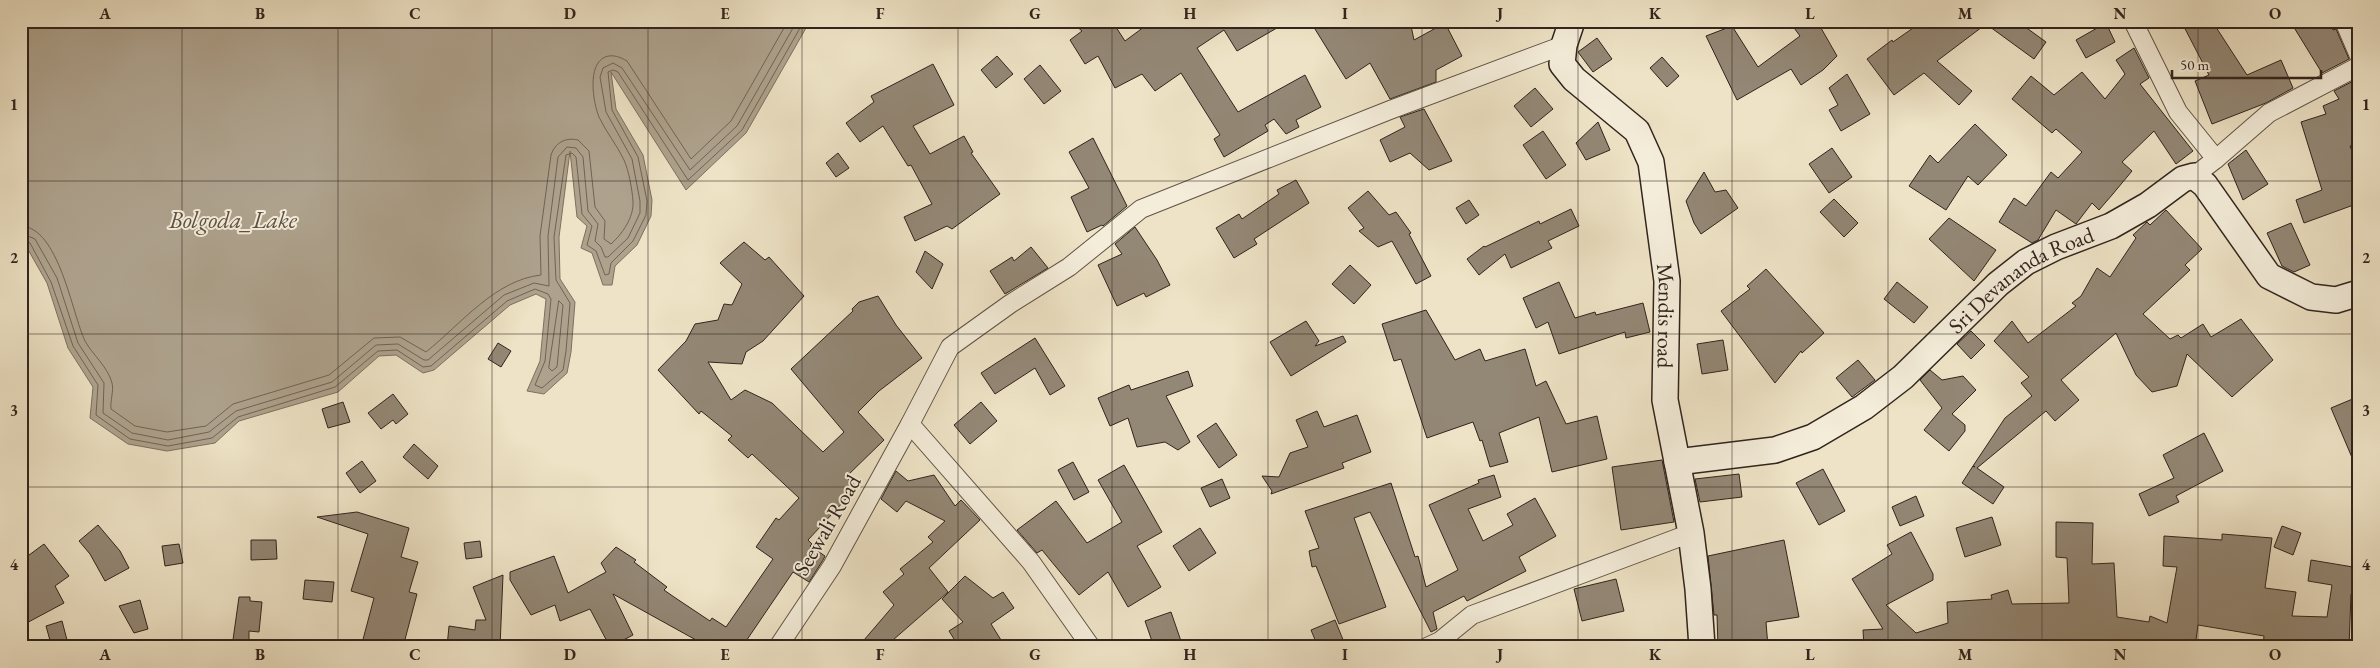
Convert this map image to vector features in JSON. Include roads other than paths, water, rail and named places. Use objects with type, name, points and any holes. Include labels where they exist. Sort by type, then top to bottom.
[{"type":"street","name":"Mendis road","points":[[1572,21],[1564,45],[1562,64],[1574,79],[1637,131],[1652,162],[1667,281],[1665,400],[1691,533],[1698,589],[1702,647]]},
{"type":"street","points":[[2134,21],[2178,112],[2216,160]]},
{"type":"street","points":[[2344,21],[2359,56]]},
{"type":"street","name":"Seewali Road","points":[[778,647],[832,566],[950,347],[1010,304],[1069,267],[1142,209],[1390,110],[1564,45]]},
{"type":"street","name":"Sri Devananda Road","points":[[1677,462],[1775,450],[1812,437],[1864,407],[1903,377],[1998,284],[2026,262],[2056,247],[2111,226],[2148,205],[2183,179],[2194,176],[2216,160],[2269,113],[2359,66]]},
{"type":"street","points":[[2194,176],[2205,185],[2269,276],[2311,298],[2336,300],[2359,293]]},
{"type":"street","points":[[910,424],[1032,562],[1091,647]]},
{"type":"street","points":[[1427,647],[1440,641],[1472,615],[1691,533]]},
{"type":"water","name":"Bolgoda_Lake","points":[[21,21],[810,21],[746,133],[686,190],[611,72],[616,109],[643,155],[652,200],[651,216],[637,245],[615,266],[612,285],[603,285],[592,253],[581,248],[587,226],[577,217],[570,151],[559,237],[560,279],[575,302],[571,352],[567,373],[544,394],[527,391],[540,361],[546,299],[536,294],[510,305],[434,370],[423,373],[396,355],[379,356],[338,392],[239,421],[215,443],[167,451],[128,444],[90,418],[93,387],[68,348],[47,283],[26,246],[21,244]]}]
